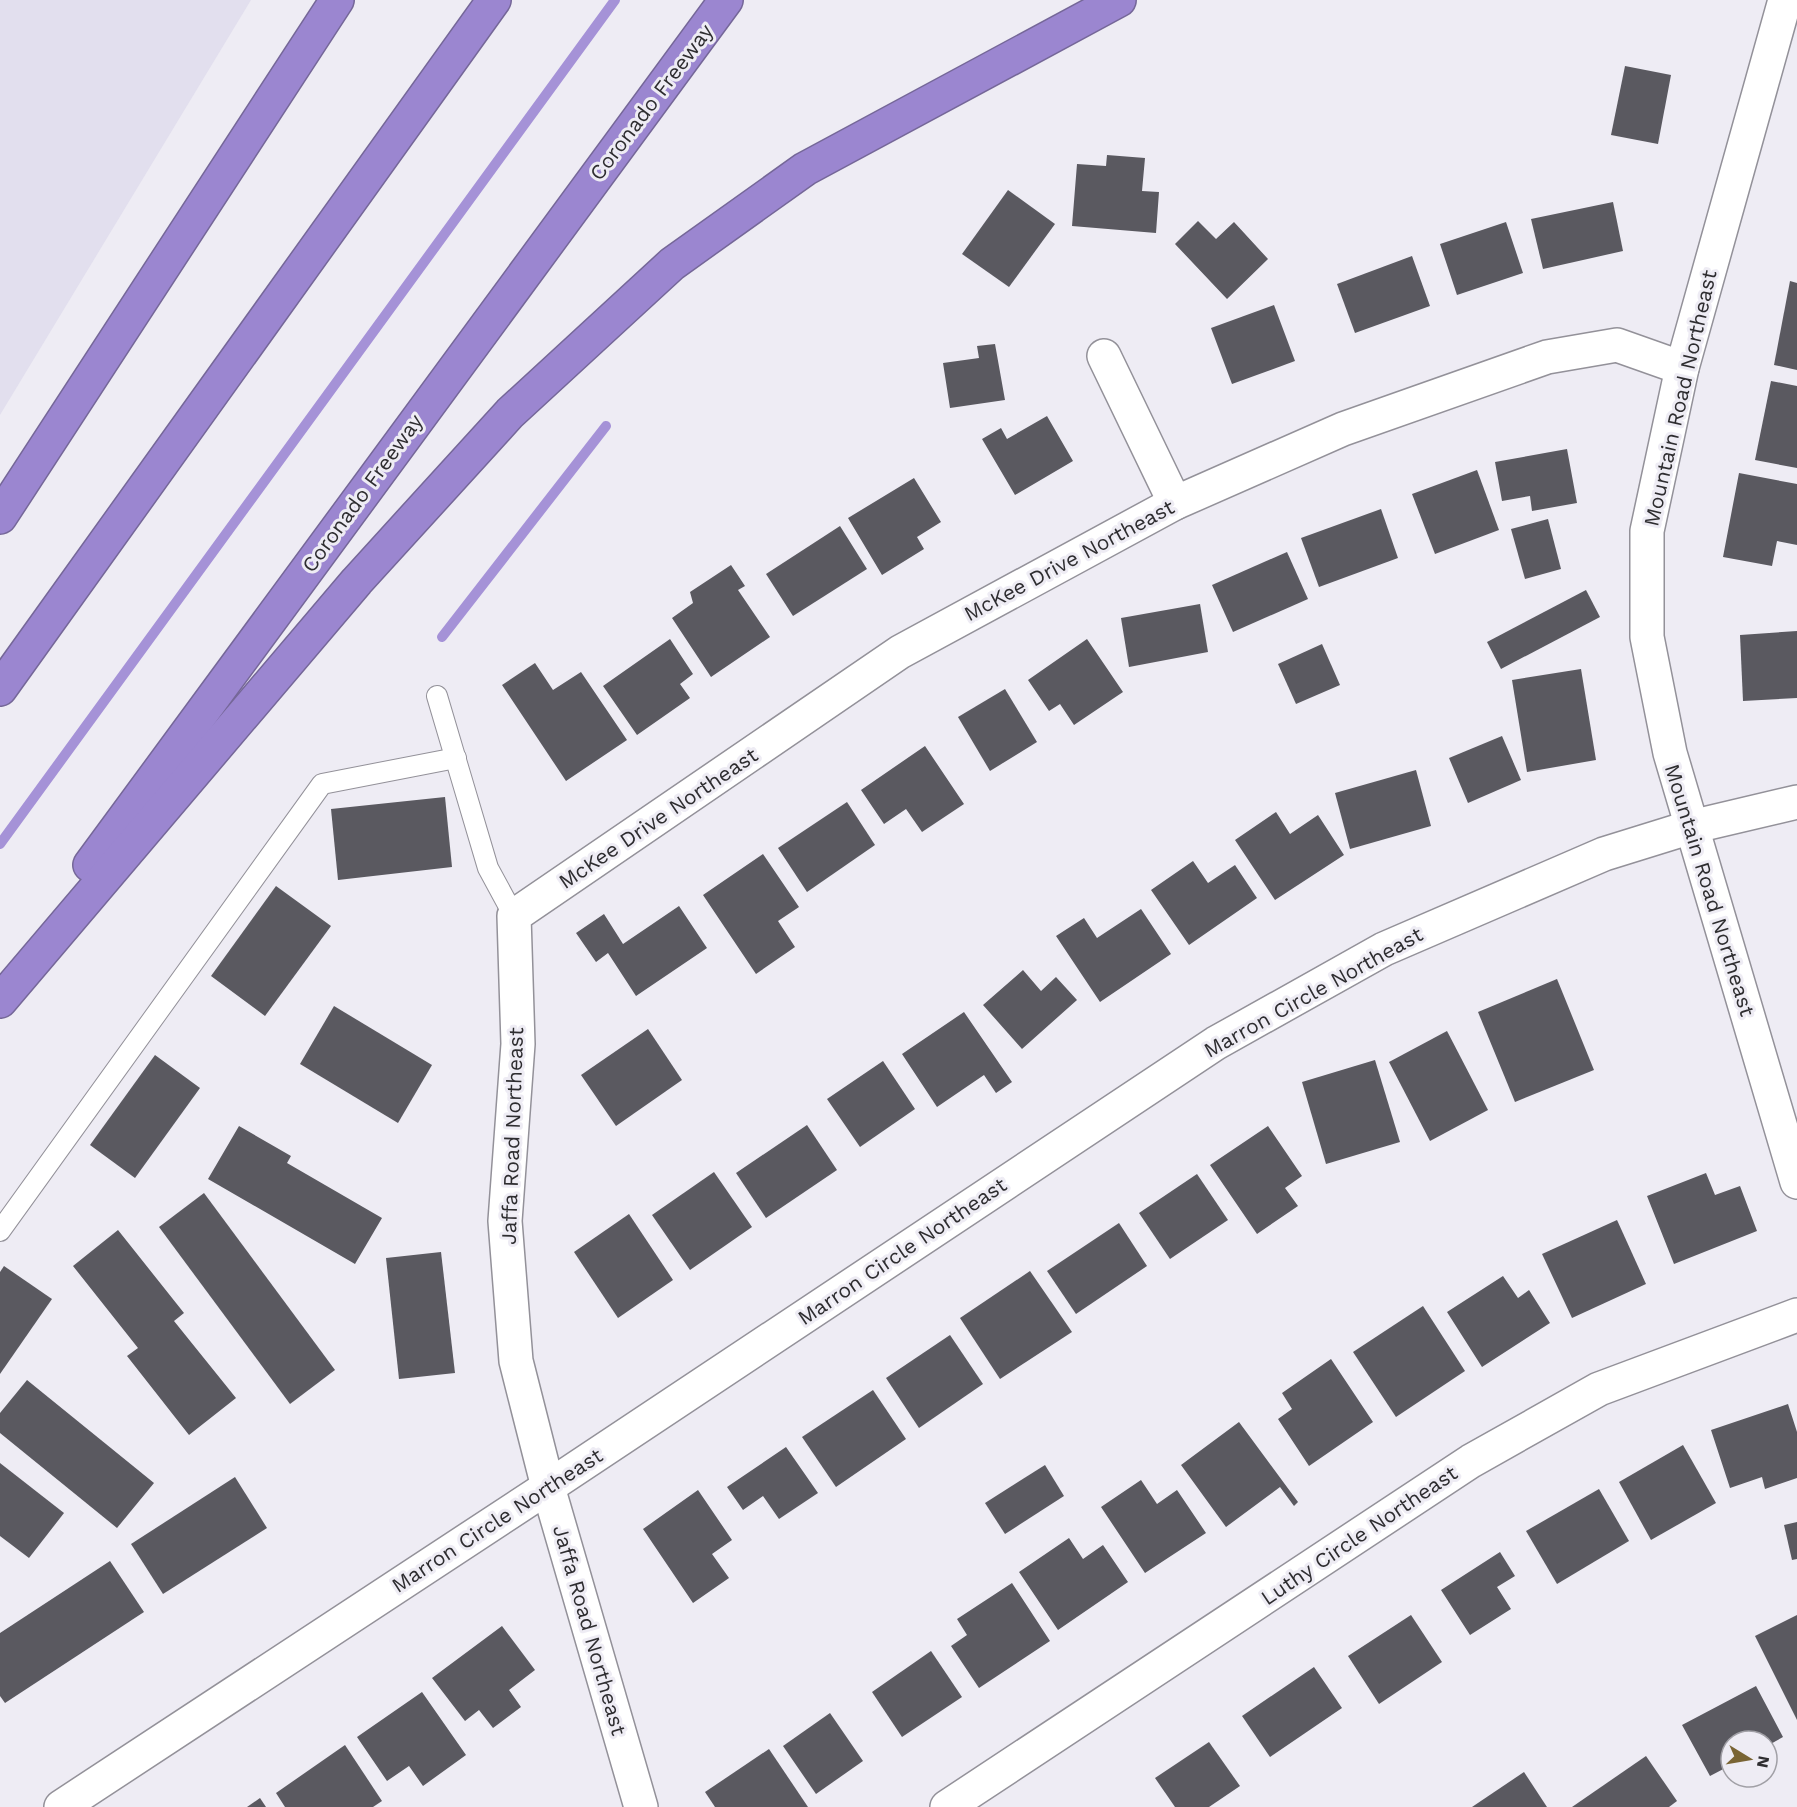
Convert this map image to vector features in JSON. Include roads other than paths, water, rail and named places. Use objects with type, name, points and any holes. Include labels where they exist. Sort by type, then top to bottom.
[{"type":"highway","points":[[0,517],[338,0]]},
{"type":"highway","points":[[0,689],[494,0]]},
{"type":"highway","name":"Coronado Freeway","points":[[0,987],[726,0]]},
{"type":"highway","points":[[0,1001],[357,581],[421,510],[510,413],[672,264],[805,169],[1119,0]]},
{"type":"street","name":"Mountain Road Northeast","points":[[1785,0],[1682,368],[1647,531],[1647,637],[1670,753],[1797,1182]]},
{"type":"street","name":"McKee Drive Northeast","points":[[514,916],[900,652],[1175,503],[1343,429],[1547,357],[1617,345],[1682,368]]},
{"type":"street","points":[[1104,356],[1175,503]]},
{"type":"street","name":"Marron Circle Northeast","points":[[60,1807],[548,1487],[1216,1043],[1384,949],[1604,854],[1691,827],[1797,802]]},
{"type":"street","name":"Jaffa Road Northeast","points":[[514,916],[518,1044],[505,1221],[516,1361],[548,1487],[641,1807]]},
{"type":"street","name":"Luthy Circle Northeast","points":[[947,1807],[1481,1455],[1599,1389],[1797,1314]]},
{"type":"lane","points":[[437,696],[488,868],[514,916]]},
{"type":"lane","points":[[0,1231],[322,784],[456,758]]},
{"type":"waterway","points":[[0,844],[615,0]]},
{"type":"waterway","points":[[442,637],[606,426]]}]
